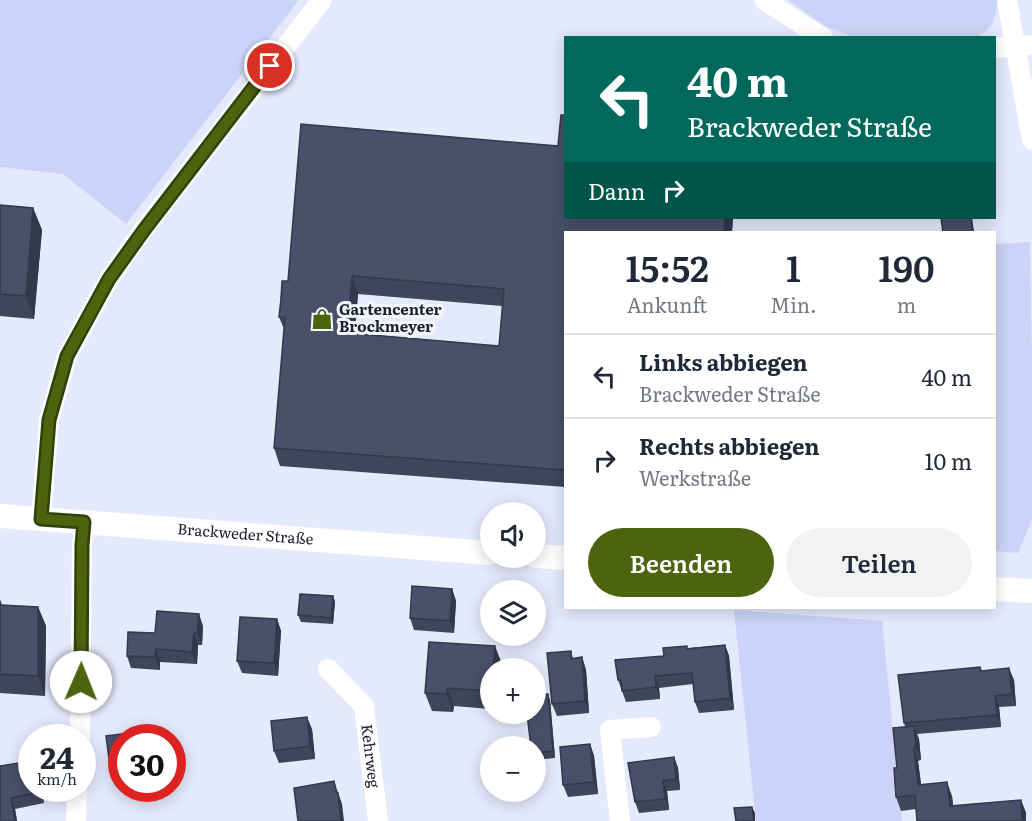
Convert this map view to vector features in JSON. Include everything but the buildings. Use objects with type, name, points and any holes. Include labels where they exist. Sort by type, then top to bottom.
[{"type":"street","points":[[41,519],[49,420],[67,356],[72,346],[109,279],[144,230],[322,0]]},
{"type":"street","points":[[764,0],[820,36]]},
{"type":"street","points":[[1007,0],[1023,46],[1032,140]]},
{"type":"street","points":[[996,48],[1023,46]]},
{"type":"street","name":"Brackweder Straße","points":[[0,516],[480,552]]},
{"type":"street","points":[[80,724],[84,522]]},
{"type":"street","points":[[546,557],[564,558]]},
{"type":"street","points":[[996,589],[1032,591]]},
{"type":"street","name":"Kehrweg","points":[[328,669],[364,706],[378,821]]},
{"type":"street","points":[[620,821],[610,730],[651,727]]},
{"type":"street","points":[[76,821],[77,802]]},
{"type":"shaded area","points":[[0,0],[299,0],[126,224],[63,174],[0,167]]},
{"type":"shaded area","points":[[788,0],[997,0],[993,22],[987,30],[978,36],[850,36],[825,26]]},
{"type":"shaded area","points":[[1030,242],[1032,520],[1018,553],[996,551],[996,244]]},
{"type":"shaded area","points":[[734,610],[882,621],[902,821],[756,821]]},
{"type":"place","name":"Gartencenter Brockmeyer","points":[[322,319]]},
{"type":"route","points":[[81,682],[84,522],[41,519],[49,420],[67,356],[109,279],[270,66]]}]
